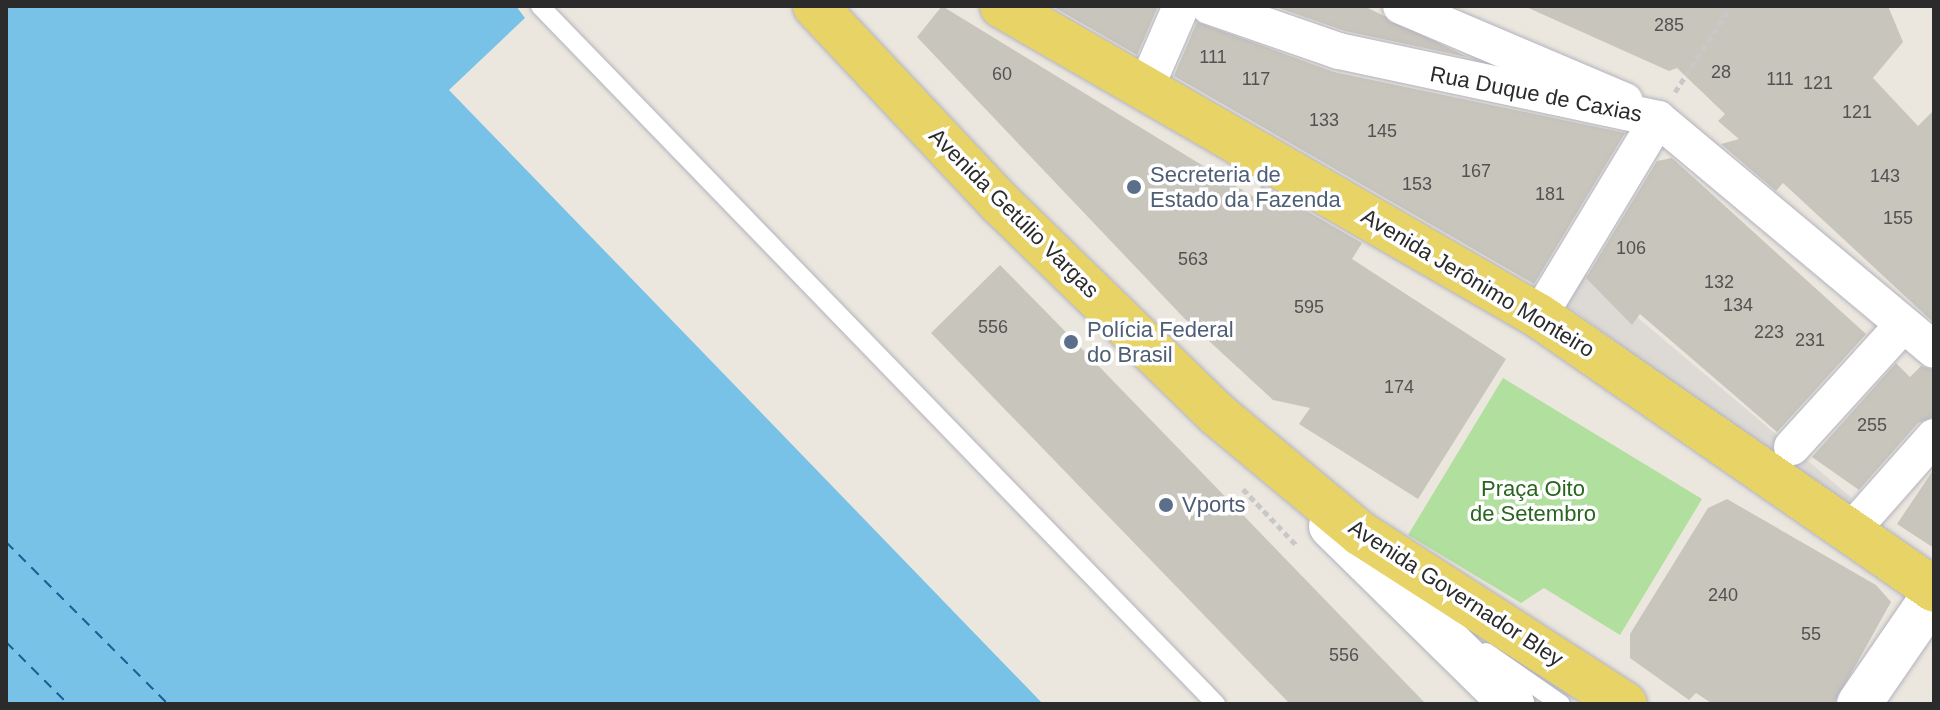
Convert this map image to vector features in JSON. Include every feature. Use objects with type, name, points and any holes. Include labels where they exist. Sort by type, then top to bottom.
[{"type":"main road","name":"Avenida Getúlio Vargas","points":[[815,6],[1000,203],[1218,415]]},
{"type":"main road","name":"Avenida Jerônimo Monteiro","points":[[1002,6],[1539,316],[1934,592]]},
{"type":"main road","points":[[1218,415],[1512,704]]},
{"type":"main road","name":"Avenida Governador Bley","points":[[1218,415],[1361,534],[1625,704]]},
{"type":"main road","points":[[1859,704],[1934,592]]},
{"type":"street","points":[[1146,87],[1181,6]]},
{"type":"street","name":"Rua Duque de Caxias","points":[[1209,6],[1339,51],[1658,119],[1934,350]]},
{"type":"street","points":[[1401,6],[1579,76],[1658,119],[1539,316]]},
{"type":"street","points":[[1792,447],[1902,326]]},
{"type":"street","points":[[1850,532],[1934,437]]},
{"type":"lane","points":[[540,6],[1216,704]]},
{"type":"lane","points":[[1386,580],[1561,704]]},
{"type":"path","points":[[1658,119],[1731,6]]},
{"type":"green space","name":"Praça Oito de Setembro","points":[[1503,378],[1702,499],[1620,635],[1544,588],[1521,603],[1408,535]]},
{"type":"shaded area","points":[[1575,265],[1852,498],[1842,510],[1556,297]]},
{"type":"water","points":[[6,6],[516,6],[525,18],[449,90],[1043,704],[6,704]]},
{"type":"building","points":[[942,6],[1254,197],[1262,185],[1362,243],[1352,259],[1506,359],[1418,499],[1299,424],[1310,408],[1273,400],[1184,318],[917,37]]},
{"type":"building","points":[[1052,6],[1158,6],[1137,55]]},
{"type":"building","points":[[1273,6],[1364,6],[1467,57],[1345,31]]},
{"type":"building","points":[[1524,6],[1888,6],[1903,42],[1873,78],[1918,126],[1934,110],[1934,323],[1783,183],[1776,191],[1721,144],[1739,139],[1718,121],[1725,114],[1677,68],[1669,71]]},
{"type":"building","points":[[1197,22],[1334,72],[1625,133],[1534,284],[1174,76]]},
{"type":"building","points":[[1672,158],[1866,334],[1777,432],[1640,314],[1632,325],[1586,278],[1657,161]]},
{"type":"building","name":"Vports","points":[[1000,265],[1426,704],[1290,704],[931,333]]},
{"type":"building","points":[[1896,363],[1910,377],[1921,366],[1934,370],[1934,417],[1918,423],[1859,490],[1812,457]]},
{"type":"building","points":[[1934,469],[1934,548],[1897,524]]},
{"type":"building","points":[[1727,499],[1876,585],[1891,602],[1834,704],[1713,704],[1696,693],[1689,700],[1630,658],[1630,634],[1708,508]]},
{"type":"ferry route","points":[[6,542],[168,704]]},
{"type":"ferry route","points":[[6,642],[68,704]]},
{"type":"place","name":"Secreteria de Estado da Fazenda","points":[[1134,187]]},
{"type":"place","name":"Polícia Federal do Brasil","points":[[1071,342]]},
{"type":"place","name":"Vports","points":[[1166,505]]}]
